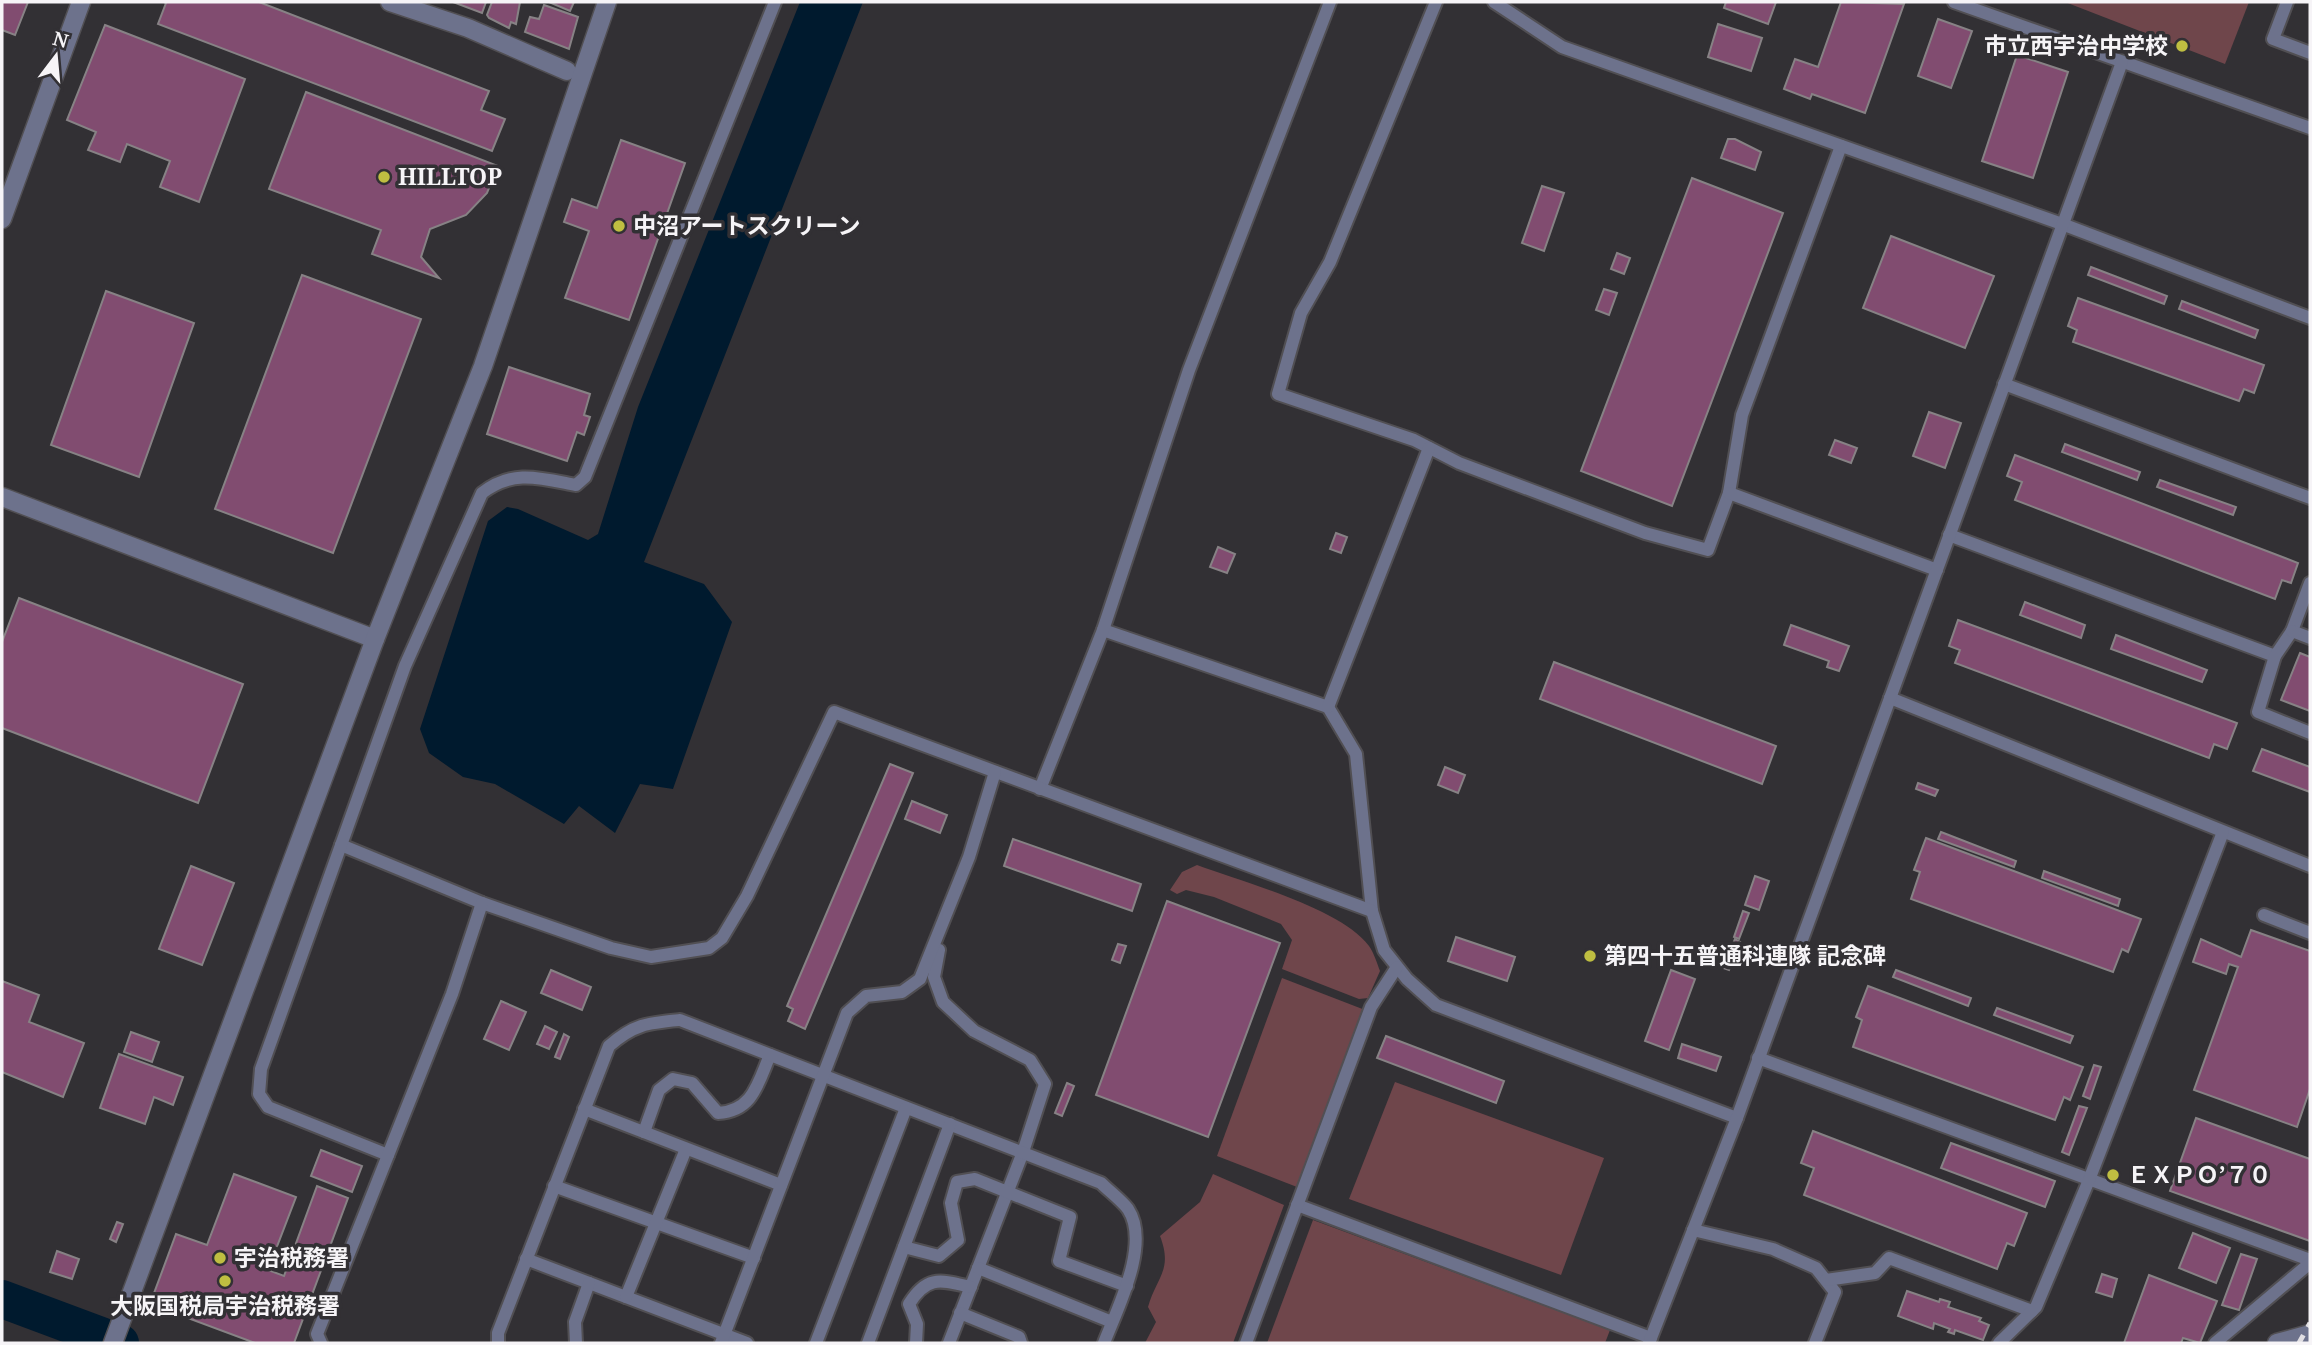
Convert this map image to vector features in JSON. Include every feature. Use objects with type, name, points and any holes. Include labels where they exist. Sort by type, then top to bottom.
[{"type":"street","points":[[2,219],[81,2]]},
{"type":"street","points":[[390,2],[468,28],[567,71]]},
{"type":"street","points":[[113,1343],[375,639],[483,366],[607,2]]},
{"type":"street","points":[[2,496],[375,639]]},
{"type":"street","points":[[2277,1343],[2310,1334]]},
{"type":"lane","points":[[388,1155],[268,1107],[259,1094],[261,1069],[405,666],[482,493],[496,482],[512,477],[530,475],[576,485],[585,477],[775,2]]},
{"type":"lane","points":[[1041,789],[1102,629],[1189,370],[1330,2]]},
{"type":"lane","points":[[1436,2],[1330,262],[1301,313],[1278,394],[1429,448],[1459,463],[1645,533],[1708,550],[1729,493],[1742,415],[1841,146]]},
{"type":"lane","points":[[1494,2],[1562,47],[2062,224],[2310,318]]},
{"type":"lane","points":[[1954,2],[2310,128]]},
{"type":"lane","points":[[2287,2],[2273,39],[2310,53]]},
{"type":"lane","points":[[1297,1205],[1650,1341],[1737,1118],[2122,62]]},
{"type":"lane","points":[[2004,384],[2310,498]]},
{"type":"lane","points":[[1328,707],[1429,448]]},
{"type":"lane","points":[[1729,493],[1937,570]]},
{"type":"lane","points":[[1949,535],[2275,656]]},
{"type":"lane","points":[[2310,583],[2292,631],[2275,656],[2258,712],[2310,733]]},
{"type":"lane","points":[[1102,629],[1328,707],[1356,754],[1372,911],[1384,950],[1397,967],[1436,1004],[1737,1118]]},
{"type":"lane","points":[[2292,631],[2310,638]]},
{"type":"lane","points":[[1890,698],[2310,866]]},
{"type":"lane","points":[[341,845],[482,903],[611,948],[651,957],[709,948],[722,938],[747,896],[834,712],[1372,911]]},
{"type":"lane","points":[[949,1343],[1023,1152],[1045,1083],[1030,1060],[974,1031],[943,1002],[934,977],[937,956],[995,772]]},
{"type":"lane","points":[[1999,1343],[2032,1311],[2089,1180],[2223,832]]},
{"type":"lane","points":[[723,1339],[847,1013],[866,996],[902,992],[920,979],[969,857]]},
{"type":"lane","points":[[321,1343],[317,1334],[452,993],[482,903]]},
{"type":"lane","points":[[2264,915],[2310,933]]},
{"type":"lane","points":[[1246,1343],[1371,1007],[1397,967]]},
{"type":"lane","points":[[498,1343],[498,1333],[609,1046],[627,1030],[649,1023],[681,1020],[1101,1183],[1129,1211],[1136,1244],[1133,1271],[1104,1343]]},
{"type":"lane","points":[[644,1132],[659,1090],[673,1080],[692,1083],[718,1113],[734,1112],[750,1101],[770,1055]]},
{"type":"lane","points":[[1758,1058],[2310,1261],[2307,1269],[2215,1343]]},
{"type":"lane","points":[[816,1343],[906,1108]]},
{"type":"lane","points":[[584,1109],[781,1185]]},
{"type":"lane","points":[[868,1343],[950,1125]]},
{"type":"lane","points":[[626,1297],[658,1224],[686,1149]]},
{"type":"lane","points":[[904,1247],[939,1256],[958,1240],[951,1203],[957,1182],[975,1179],[1070,1217],[1059,1261],[1127,1286]]},
{"type":"lane","points":[[554,1186],[754,1258]]},
{"type":"lane","points":[[1693,1230],[1773,1249],[1816,1268],[1835,1292],[1815,1343]]},
{"type":"lane","points":[[1826,1280],[1875,1273],[1889,1258],[2032,1311]]},
{"type":"lane","points":[[526,1259],[626,1297],[723,1339],[747,1343]]},
{"type":"lane","points":[[978,1268],[1112,1322]]},
{"type":"lane","points":[[916,1343],[917,1324],[909,1304],[919,1289],[939,1280],[971,1287]]},
{"type":"lane","points":[[576,1343],[575,1322],[589,1283]]},
{"type":"lane","points":[[960,1313],[1019,1337],[1021,1343]]},
{"type":"shaded area","points":[[2065,2],[2249,2],[2225,64]]},
{"type":"shaded area","points":[[1197,865],[1314,908],[1355,932],[1371,949],[1380,971],[1368,998],[1359,999],[1282,969],[1292,940],[1281,924],[1214,897],[1186,890],[1177,894],[1170,890],[1182,872]]},
{"type":"shaded area","points":[[1282,978],[1365,1010],[1297,1187],[1217,1156]]},
{"type":"shaded area","points":[[1395,1082],[1604,1158],[1561,1275],[1349,1199]]},
{"type":"shaded area","points":[[1213,1174],[1284,1205],[1233,1343],[1145,1343],[1156,1322],[1148,1307],[1164,1265],[1164,1248],[1160,1236],[1200,1202]]},
{"type":"shaded area","points":[[1313,1220],[1610,1330],[1605,1343],[1267,1343]]},
{"type":"water","points":[[800,2],[863,2],[644,562],[704,584],[732,622],[673,789],[640,784],[615,833],[579,806],[564,824],[495,784],[463,777],[429,753],[420,729],[488,521],[507,507],[518,509],[588,540],[598,534],[638,407]]},
{"type":"building","points":[[2,2],[28,2],[15,35],[2,30]]},
{"type":"building","points":[[164,2],[259,2],[489,91],[481,110],[505,119],[492,151],[158,24],[166,3]]},
{"type":"building","points":[[453,2],[486,2],[482,13]]},
{"type":"building","points":[[492,2],[520,2],[516,24],[511,22],[509,28],[489,18],[487,15]]},
{"type":"building","points":[[549,2],[574,2],[570,11]]},
{"type":"building","points":[[1726,2],[1776,2],[1768,24],[1724,8]]},
{"type":"building","points":[[1841,2],[1904,4],[1865,113],[1812,94],[1810,99],[1784,89],[1795,59],[1818,67]]},
{"type":"building","points":[[544,5],[578,17],[569,49],[525,32],[530,17],[539,19]]},
{"type":"building","points":[[1938,19],[1972,31],[1951,88],[1918,76]]},
{"type":"building","points":[[1718,24],[1762,38],[1751,71],[1708,57]]},
{"type":"building","points":[[105,25],[245,79],[199,202],[160,187],[170,161],[127,144],[120,162],[88,150],[96,132],[67,120]]},
{"type":"building","points":[[2017,55],[2068,72],[2033,178],[1982,161]]},
{"type":"building","name":"HILLTOP","points":[[306,92],[498,166],[487,193],[466,215],[430,229],[421,257],[439,278],[372,254],[381,230],[269,189]]},
{"type":"building","points":[[1728,139],[1735,139],[1761,152],[1755,170],[1721,158]]},
{"type":"building","name":"中沼アートスクリーン","points":[[621,140],[685,163],[629,320],[565,298],[589,231],[564,222],[572,199],[597,208]]},
{"type":"building","points":[[1692,178],[1783,213],[1672,506],[1581,471]]},
{"type":"building","points":[[1542,186],[1564,193],[1544,251],[1522,243]]},
{"type":"building","points":[[1891,236],[1994,276],[1965,348],[1863,308]]},
{"type":"building","points":[[1617,253],[1630,258],[1624,274],[1611,269]]},
{"type":"building","points":[[2091,267],[2167,296],[2164,304],[2088,275]]},
{"type":"building","points":[[302,275],[421,319],[333,553],[215,509]]},
{"type":"building","points":[[1604,289],[1617,293],[1609,315],[1596,310]]},
{"type":"building","points":[[106,291],[194,323],[139,477],[51,445]]},
{"type":"building","points":[[2078,298],[2264,365],[2254,393],[2244,389],[2239,401],[2073,342],[2077,330],[2068,326]]},
{"type":"building","points":[[2182,301],[2258,330],[2255,338],[2179,309]]},
{"type":"building","points":[[509,367],[590,394],[584,415],[590,417],[584,435],[577,432],[567,461],[487,434]]},
{"type":"building","points":[[1929,412],[1961,423],[1945,468],[1913,456]]},
{"type":"building","points":[[1835,440],[1857,448],[1851,463],[1829,455]]},
{"type":"building","points":[[2065,444],[2140,472],[2137,480],[2062,452]]},
{"type":"building","points":[[2015,455],[2298,563],[2291,583],[2282,580],[2275,599],[2015,500],[2022,482],[2007,476]]},
{"type":"building","points":[[2160,480],[2236,507],[2233,515],[2157,487]]},
{"type":"building","points":[[1336,533],[1347,537],[1341,553],[1330,549]]},
{"type":"building","points":[[1218,547],[1235,554],[1227,573],[1210,567]]},
{"type":"building","points":[[19,598],[243,684],[198,803],[2,728],[2,642]]},
{"type":"building","points":[[2025,602],[2085,625],[2081,638],[2020,615]]},
{"type":"building","points":[[1958,620],[2237,723],[2227,749],[2214,744],[2209,758],[1955,663],[1960,650],[1949,646]]},
{"type":"building","points":[[1791,625],[1849,646],[1839,671],[1827,667],[1829,661],[1784,645]]},
{"type":"building","points":[[2116,635],[2207,670],[2202,682],[2111,649]]},
{"type":"building","points":[[2300,653],[2310,657],[2310,711],[2281,700]]},
{"type":"building","points":[[1554,662],[1776,746],[1762,784],[1540,699]]},
{"type":"building","points":[[2262,749],[2310,767],[2310,792],[2253,771]]},
{"type":"building","points":[[890,764],[913,773],[805,1029],[788,1021],[793,1009],[787,1006]]},
{"type":"building","points":[[1445,767],[1465,775],[1458,793],[1438,785]]},
{"type":"building","points":[[1918,783],[1938,790],[1935,796],[1916,789]]},
{"type":"building","points":[[912,801],[947,815],[940,833],[905,819]]},
{"type":"building","points":[[1941,832],[2016,861],[2014,867],[1938,839]]},
{"type":"building","points":[[1926,838],[2141,919],[2128,952],[2122,949],[2113,972],[1911,899],[1920,872],[1914,870]]},
{"type":"building","points":[[1013,839],[1141,884],[1132,911],[1004,866]]},
{"type":"building","points":[[191,866],[234,883],[202,965],[159,949]]},
{"type":"building","points":[[2044,871],[2120,899],[2118,906],[2042,878]]},
{"type":"building","points":[[1755,876],[1769,881],[1759,910],[1745,905]]},
{"type":"building","points":[[1167,901],[1280,943],[1208,1137],[1096,1095]]},
{"type":"building","points":[[1743,911],[1749,913],[1739,939],[1734,937]]},
{"type":"building","points":[[2251,930],[2310,951],[2310,1089],[2297,1127],[2194,1090],[2238,967],[2229,964],[2226,974],[2193,962],[2201,939],[2241,957]]},
{"type":"building","points":[[1456,937],[1515,957],[1507,981],[1448,961]]},
{"type":"building","points":[[1735,939],[1740,942],[1729,970],[1723,968]]},
{"type":"building","points":[[1118,944],[1126,946],[1120,963],[1112,960]]},
{"type":"building","points":[[551,970],[591,987],[582,1010],[541,993]]},
{"type":"building","points":[[1671,970],[1695,979],[1669,1050],[1645,1041]]},
{"type":"building","points":[[1896,970],[1971,998],[1968,1006],[1893,977]]},
{"type":"building","points":[[2,981],[39,995],[29,1022],[84,1043],[63,1097],[2,1072]]},
{"type":"building","points":[[1868,986],[2083,1067],[2070,1100],[2064,1097],[2055,1120],[1853,1047],[1862,1020],[1856,1017]]},
{"type":"building","points":[[501,1001],[526,1012],[509,1050],[484,1039]]},
{"type":"building","points":[[1997,1008],[2073,1036],[2070,1043],[1994,1015]]},
{"type":"building","points":[[545,1026],[557,1032],[549,1049],[537,1044]]},
{"type":"building","points":[[131,1032],[159,1042],[152,1062],[124,1052]]},
{"type":"building","points":[[564,1034],[569,1037],[560,1059],[555,1057]]},
{"type":"building","points":[[1386,1036],[1504,1081],[1496,1103],[1377,1058]]},
{"type":"building","points":[[1682,1044],[1721,1057],[1716,1071],[1678,1058]]},
{"type":"building","points":[[119,1054],[183,1077],[173,1105],[154,1097],[145,1124],[100,1108]]},
{"type":"building","points":[[2094,1065],[2101,1067],[2090,1099],[2083,1096]]},
{"type":"building","points":[[1067,1083],[1074,1086],[1062,1116],[1055,1113]]},
{"type":"building","points":[[2079,1106],[2087,1108],[2069,1155],[2062,1152]]},
{"type":"building","points":[[2196,1118],[2310,1159],[2310,1241],[2170,1191]]},
{"type":"building","points":[[1813,1131],[2027,1213],[2014,1246],[2007,1243],[1997,1269],[1804,1195],[1814,1168],[1801,1163]]},
{"type":"building","points":[[1951,1143],[2055,1181],[2045,1207],[1941,1168]]},
{"type":"building","points":[[321,1150],[362,1166],[352,1192],[311,1176]]},
{"type":"building","name":"宇治税務署","points":[[234,1174],[296,1197],[268,1270],[284,1276],[317,1186],[348,1198],[294,1343],[255,1343],[150,1304],[176,1234],[207,1245]]},
{"type":"building","points":[[117,1222],[123,1224],[116,1242],[110,1239]]},
{"type":"building","points":[[2193,1233],[2230,1248],[2216,1283],[2179,1268]]},
{"type":"building","points":[[57,1251],[79,1259],[72,1279],[50,1272]]},
{"type":"building","points":[[2241,1254],[2257,1259],[2239,1310],[2222,1305]]},
{"type":"building","points":[[2102,1274],[2117,1279],[2112,1297],[2096,1292]]},
{"type":"building","points":[[2149,1275],[2217,1301],[2200,1343],[2183,1338],[2181,1343],[2124,1343]]},
{"type":"building","points":[[1907,1291],[1939,1302],[1940,1299],[1950,1302],[1948,1307],[1981,1318],[1979,1321],[1989,1325],[1983,1340],[1955,1330],[1954,1334],[1948,1332],[1950,1329],[1934,1323],[1933,1329],[1898,1316]]},
{"type":"waterway","points":[[2,1299],[120,1343]]},
{"type":"railway","points":[[2299,1343],[2310,1323]]},
{"type":"place","name":"市立西宇治中学校","points":[[2182,46]]},
{"type":"place","name":"HILLTOP","points":[[384,177]]},
{"type":"place","name":"中沼アートスクリーン","points":[[619,226]]},
{"type":"place","name":"第四十五普通科連隊 記念碑","points":[[1590,956]]},
{"type":"place","name":"ＥＸＰＯ’７０","points":[[2113,1175]]},
{"type":"place","name":"宇治税務署","points":[[220,1258]]},
{"type":"place","name":"大阪国税局宇治税務署","points":[[225,1281]]}]
